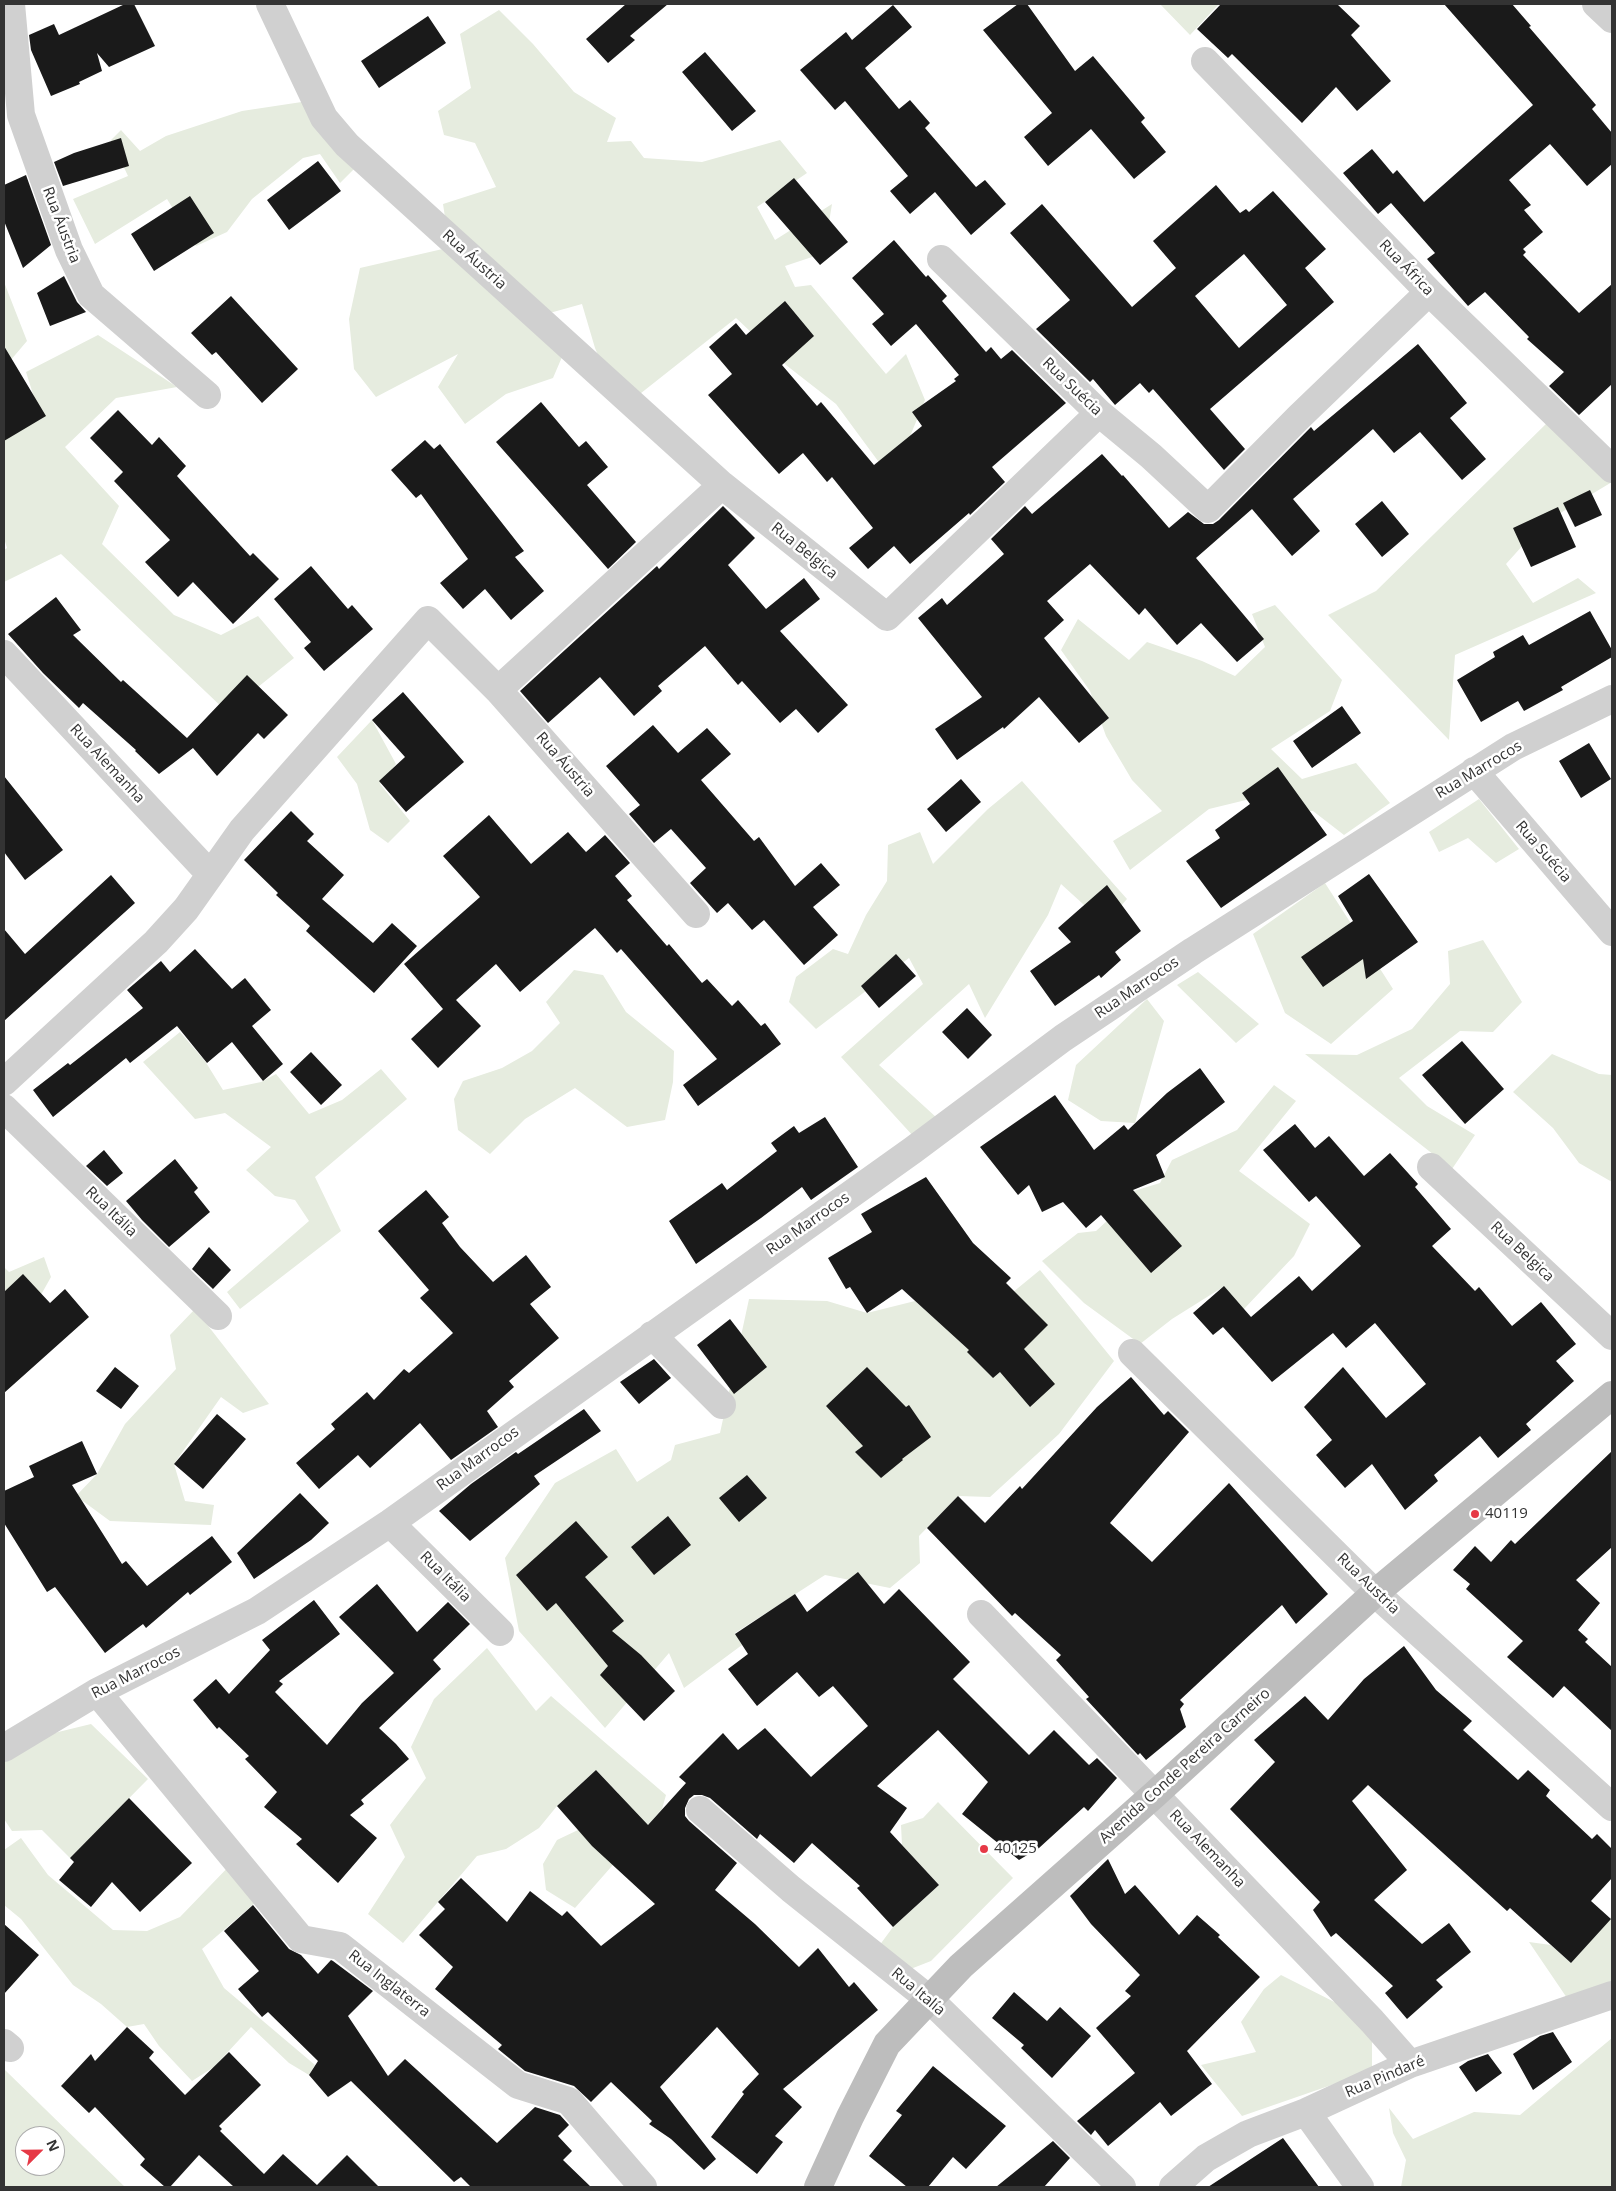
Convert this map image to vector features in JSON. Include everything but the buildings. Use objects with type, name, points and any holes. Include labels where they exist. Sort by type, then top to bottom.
[{"type":"main road","name":"Avenida Conde Pereira Carneiro","points":[[818,2187],[850,2117],[887,2044],[930,1999],[993,1937],[1154,1795],[1375,1593],[1612,1395]]},
{"type":"street","name":"Rua Áustria","points":[[11,4],[21,116],[69,250],[91,295],[207,395]]},
{"type":"street","name":"Rua Áustria","points":[[270,4],[324,118],[347,145],[722,484]]},
{"type":"street","points":[[1596,4],[1612,19]]},
{"type":"street","name":"Rua África","points":[[1205,61],[1429,292],[1612,469]]},
{"type":"street","name":"Rua Suécia","points":[[940,259],[1099,413],[1152,456],[1208,509],[1299,417],[1429,292]]},
{"type":"street","name":"Rua Belgica","points":[[722,484],[887,617],[1099,413]]},
{"type":"street","points":[[498,690],[722,484]]},
{"type":"street","name":"Rua Áustria","points":[[209,873],[242,830],[428,620],[498,690],[696,914]]},
{"type":"street","name":"Rua Alemanha","points":[[4,654],[209,873]]},
{"type":"street","name":"Rua Marrocos","points":[[4,1748],[97,1692],[257,1611],[390,1523],[913,1150],[1071,1033],[1193,951],[1474,771],[1513,748],[1612,699]]},
{"type":"street","name":"Rua Suécia","points":[[1474,771],[1612,932]]},
{"type":"street","points":[[4,1082],[156,942],[186,909],[209,873]]},
{"type":"street","name":"Rua Itália","points":[[4,1108],[218,1316]]},
{"type":"street","name":"Rua Belgica","points":[[1431,1167],[1612,1336]]},
{"type":"street","points":[[652,1335],[722,1405]]},
{"type":"street","name":"Rua Austria","points":[[1132,1353],[1375,1593],[1612,1807]]},
{"type":"street","name":"Rua Itália","points":[[390,1523],[500,1632]]},
{"type":"street","name":"Rua Alemanha","points":[[981,1614],[1372,2021],[1410,2064]]},
{"type":"street","name":"Rua Inglaterra","points":[[97,1692],[302,1939],[340,1946],[518,2086],[569,2101],[643,2187]]},
{"type":"street","name":"Rua Italía","points":[[700,1810],[791,1889],[930,1999],[1122,2187]]},
{"type":"street","name":"Rua Pindaré","points":[[1173,2187],[1206,2158],[1248,2134],[1306,2112],[1410,2064],[1612,1995]]},
{"type":"street","points":[[1306,2112],[1360,2187]]},
{"type":"shaded area","points":[[1160,4],[1219,4],[1190,35]]},
{"type":"shaded area","points":[[499,10],[533,44],[574,92],[616,118],[607,142],[631,141],[644,158],[702,162],[780,140],[807,173],[757,207],[775,240],[832,204],[824,253],[785,266],[795,287],[811,285],[886,374],[906,354],[925,400],[892,480],[836,404],[786,365],[736,318],[631,401],[607,376],[595,348],[582,304],[546,314],[446,224],[443,204],[496,187],[475,143],[444,135],[438,111],[471,88],[460,34]]},
{"type":"shaded area","points":[[315,100],[355,168],[340,183],[320,154],[303,158],[252,199],[227,232],[196,246],[167,199],[95,244],[73,199],[128,176],[111,140],[121,130],[140,151],[166,136],[242,111]]},
{"type":"shaded area","points":[[447,248],[562,357],[553,378],[506,394],[465,424],[438,387],[458,354],[376,397],[354,369],[349,319],[360,268]]},
{"type":"shaded area","points":[[4,282],[27,341],[4,368]]},
{"type":"shaded area","points":[[98,335],[177,387],[116,398],[65,447],[119,506],[102,544],[174,615],[221,635],[258,616],[294,658],[227,712],[61,554],[4,582],[4,550],[7,548],[4,538],[4,436],[38,410],[26,372]]},
{"type":"shaded area","points":[[1549,421],[1612,482],[1542,524],[1506,564],[1533,603],[1578,578],[1596,593],[1455,655],[1449,740],[1328,615],[1376,591]]},
{"type":"shaded area","points":[[1275,605],[1342,680],[1330,711],[1271,749],[1302,779],[1356,763],[1390,803],[1344,835],[1313,811],[1283,811],[1246,800],[1209,809],[1130,870],[1113,841],[1162,811],[1132,780],[1106,736],[1090,691],[1061,650],[1078,619],[1129,660],[1147,642],[1202,661],[1235,676],[1265,647],[1252,614]]},
{"type":"shaded area","points":[[372,720],[396,764],[380,784],[410,821],[388,843],[370,830],[357,784],[337,757]]},
{"type":"shaded area","points":[[1022,781],[1127,899],[1105,924],[1061,884],[1048,915],[985,1018],[969,984],[879,1065],[937,1118],[914,1137],[841,1057],[923,984],[909,958],[816,1029],[789,1002],[796,977],[833,949],[848,954],[866,915],[887,881],[888,845],[920,832],[933,864],[988,809]]},
{"type":"shaded area","points":[[1479,799],[1519,849],[1496,863],[1468,838],[1439,852],[1429,832]]},
{"type":"shaded area","points":[[1325,883],[1393,989],[1331,1044],[1285,1013],[1253,934]]},
{"type":"shaded area","points":[[1483,940],[1522,1002],[1493,1032],[1460,1031],[1399,1078],[1427,1106],[1475,1135],[1452,1169],[1305,1054],[1357,1055],[1412,1029],[1450,984],[1448,951]]},
{"type":"shaded area","points":[[574,970],[603,975],[626,1012],[674,1051],[673,1082],[665,1120],[627,1127],[575,1088],[525,1119],[490,1154],[458,1130],[454,1099],[463,1081],[502,1068],[532,1051],[560,1023],[546,1002]]},
{"type":"shaded area","points":[[1198,972],[1259,1024],[1236,1043],[1177,985]]},
{"type":"shaded area","points":[[1147,999],[1164,1021],[1135,1123],[1101,1121],[1068,1100],[1076,1065]]},
{"type":"shaded area","points":[[180,1032],[205,1061],[223,1090],[261,1082],[276,1074],[309,1114],[342,1100],[381,1069],[407,1099],[315,1177],[341,1231],[240,1309],[227,1292],[309,1221],[295,1200],[275,1196],[246,1170],[271,1147],[225,1113],[195,1119],[143,1062]]},
{"type":"shaded area","points":[[1552,1054],[1599,1074],[1612,1075],[1612,1182],[1579,1163],[1553,1128],[1513,1092]]},
{"type":"shaded area","points":[[1274,1085],[1296,1101],[1239,1171],[1310,1224],[1294,1256],[1244,1309],[1223,1287],[1172,1319],[1140,1344],[1084,1303],[1042,1261],[1078,1233],[1096,1231],[1122,1207],[1124,1194],[1160,1183],[1172,1160],[1237,1130]]},
{"type":"shaded area","points":[[44,1257],[51,1277],[33,1309],[17,1319],[4,1305],[4,1267],[9,1272]]},
{"type":"shaded area","points":[[1040,1270],[1114,1361],[1059,1434],[990,1497],[958,1496],[919,1536],[920,1563],[890,1588],[825,1575],[735,1633],[742,1645],[684,1688],[669,1653],[605,1728],[519,1631],[505,1558],[555,1483],[616,1449],[637,1482],[671,1460],[675,1445],[720,1433],[749,1299],[827,1301],[867,1313],[915,1301],[957,1338]]},
{"type":"shaded area","points":[[195,1309],[269,1404],[243,1413],[221,1397],[174,1464],[185,1501],[214,1505],[211,1525],[110,1521],[76,1496],[97,1474],[125,1424],[176,1369],[170,1335]]},
{"type":"shaded area","points":[[487,1648],[536,1711],[551,1696],[666,1795],[662,1809],[575,1908],[546,1890],[543,1864],[557,1840],[578,1830],[618,1793],[596,1770],[557,1806],[539,1828],[506,1849],[477,1856],[403,1943],[368,1914],[405,1857],[390,1825],[426,1778],[411,1747],[434,1699]]},
{"type":"shaded area","points":[[91,1724],[148,1779],[70,1858],[42,1830],[12,1831],[4,1819],[4,1759],[50,1734]]},
{"type":"shaded area","points":[[938,1802],[1013,1878],[931,1961],[908,1970],[879,1946],[893,1927],[939,1885],[902,1845],[901,1825],[923,1818]]},
{"type":"shaded area","points":[[21,1838],[48,1875],[113,1930],[147,1931],[180,1917],[235,1860],[256,1902],[202,1949],[224,1988],[315,2065],[309,2075],[289,2063],[251,2027],[214,2067],[192,2081],[159,2046],[144,2024],[127,2027],[101,2004],[73,1985],[21,1919],[4,1905],[4,1850]]},
{"type":"shaded area","points":[[1612,1916],[1612,1982],[1567,1998],[1529,1942],[1551,1945],[1571,1963]]},
{"type":"shaded area","points":[[1281,1975],[1372,2021],[1372,2071],[1242,2116],[1201,2065],[1256,2052],[1241,2022],[1264,1989]]},
{"type":"shaded area","points":[[1612,2038],[1612,2187],[1401,2187],[1406,2160],[1393,2133],[1389,2108],[1413,2139],[1474,2112],[1520,2115]]},
{"type":"shaded area","points":[[4,2069],[62,2126],[15,2126],[15,2176],[65,2176],[65,2128],[125,2187],[4,2187]]},
{"type":"place","name":"40119","points":[[1475,1514]]},
{"type":"place","name":"40125","points":[[984,1849]]}]
